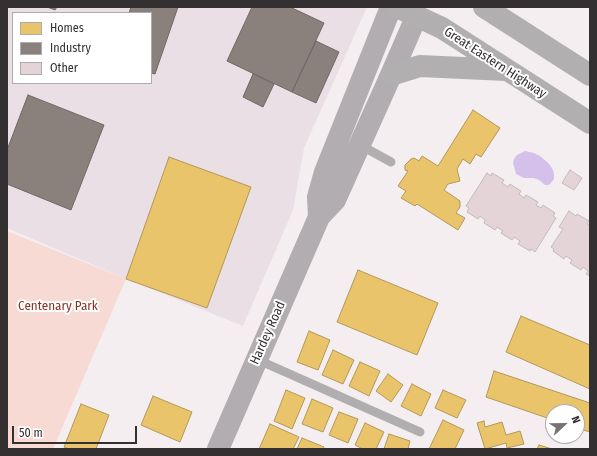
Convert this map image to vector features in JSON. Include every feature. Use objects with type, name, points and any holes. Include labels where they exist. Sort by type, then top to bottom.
[{"type":"highway","points":[[484,7],[590,75]]},
{"type":"highway","name":"Great Eastern Highway","points":[[407,11],[442,28],[590,123]]},
{"type":"highway","points":[[391,75],[420,66],[506,70]]},
{"type":"main road","name":"Hardey Road","points":[[319,217],[318,196],[325,172],[391,7]]},
{"type":"main road","name":"Hardey Road","points":[[218,449],[319,217],[335,200],[391,75],[407,11]]},
{"type":"lane","points":[[360,145],[391,162]]},
{"type":"lane","points":[[256,359],[420,432]]},
{"type":"shaded area","points":[[7,7],[367,7],[304,148],[293,210],[243,326],[126,279],[7,228]]},
{"type":"shaded area","points":[[525,151],[540,156],[550,165],[553,170],[554,179],[550,184],[545,185],[534,178],[524,178],[516,174],[513,163],[514,159],[517,155]]},
{"type":"green space","name":"Centenary Park","points":[[7,231],[126,279],[53,449],[7,449]]},
{"type":"building: Homes","points":[[473,110],[500,128],[481,157],[476,154],[470,164],[463,159],[457,169],[460,181],[448,184],[444,190],[460,201],[460,207],[456,213],[465,218],[458,230],[417,204],[415,206],[401,198],[406,191],[398,186],[408,171],[405,170],[405,165],[411,159],[414,158],[419,161],[422,156],[438,166]]},
{"type":"building: Homes","points":[[169,157],[251,187],[207,308],[126,279]]},
{"type":"building: Homes","points":[[358,270],[438,303],[417,355],[337,322]]},
{"type":"building: Homes","points":[[521,316],[590,345],[590,389],[506,352]]},
{"type":"building: Homes","points":[[309,331],[330,340],[318,370],[297,362]]},
{"type":"building: Homes","points":[[333,350],[354,360],[343,384],[322,375]]},
{"type":"building: Homes","points":[[360,362],[380,371],[369,396],[349,386]]},
{"type":"building: Homes","points":[[494,371],[590,403],[590,432],[585,430],[585,404],[545,404],[545,417],[486,397]]},
{"type":"building: Homes","points":[[388,374],[403,385],[391,402],[376,391]]},
{"type":"building: Homes","points":[[412,384],[431,394],[421,416],[401,406]]},
{"type":"building: Homes","points":[[286,390],[305,398],[292,429],[274,421]]},
{"type":"building: Homes","points":[[443,390],[466,400],[457,418],[435,408]]},
{"type":"building: Homes","points":[[153,396],[192,412],[180,442],[141,425]]},
{"type":"building: Homes","points":[[312,399],[333,408],[323,432],[302,424]]},
{"type":"building: Homes","points":[[81,404],[109,415],[96,449],[69,449],[64,447]]},
{"type":"building: Homes","points":[[339,412],[358,419],[348,443],[329,435]]},
{"type":"building: Homes","points":[[443,420],[464,430],[455,449],[429,449]]},
{"type":"building: Homes","points":[[484,421],[485,427],[502,422],[506,435],[520,431],[524,444],[507,448],[506,443],[485,449],[477,423]]},
{"type":"building: Homes","points":[[365,423],[384,432],[376,449],[363,449],[355,445]]},
{"type":"building: Homes","points":[[270,424],[299,437],[293,449],[259,449]]},
{"type":"building: Homes","points":[[389,434],[410,441],[408,449],[384,449]]},
{"type":"building: Homes","points":[[302,438],[324,447],[323,449],[297,449]]},
{"type":"building: Homes","points":[[539,445],[552,449],[537,449]]},
{"type":"building: Industry","points":[[47,7],[57,7],[55,10]]},
{"type":"building: Industry","points":[[131,7],[178,7],[155,74],[152,73],[152,12],[129,12]]},
{"type":"building: Industry","points":[[252,7],[290,7],[324,23],[292,92],[227,61]]},
{"type":"building: Industry","points":[[316,41],[339,52],[316,103],[292,92]]},
{"type":"building: Industry","points":[[253,74],[274,84],[263,107],[243,97]]},
{"type":"building: Industry","points":[[28,95],[104,125],[71,210],[7,184],[7,150]]},
{"type":"building: Other","points":[[570,170],[582,178],[574,190],[562,183]]},
{"type":"building: Other","points":[[487,173],[491,176],[492,173],[504,180],[502,183],[508,187],[510,184],[521,191],[519,194],[524,198],[526,195],[538,202],[536,205],[541,208],[543,205],[555,213],[553,216],[556,218],[535,252],[531,249],[530,251],[518,244],[520,241],[514,237],[512,240],[501,233],[503,231],[497,227],[495,230],[484,223],[485,220],[480,216],[478,219],[467,212],[469,208],[466,206]]},
{"type":"building: Other","points":[[569,211],[576,216],[577,214],[589,221],[587,224],[590,226],[590,276],[586,274],[588,271],[583,267],[581,270],[570,263],[572,260],[566,256],[564,259],[553,251],[554,249],[551,247],[563,229],[559,227]]}]
